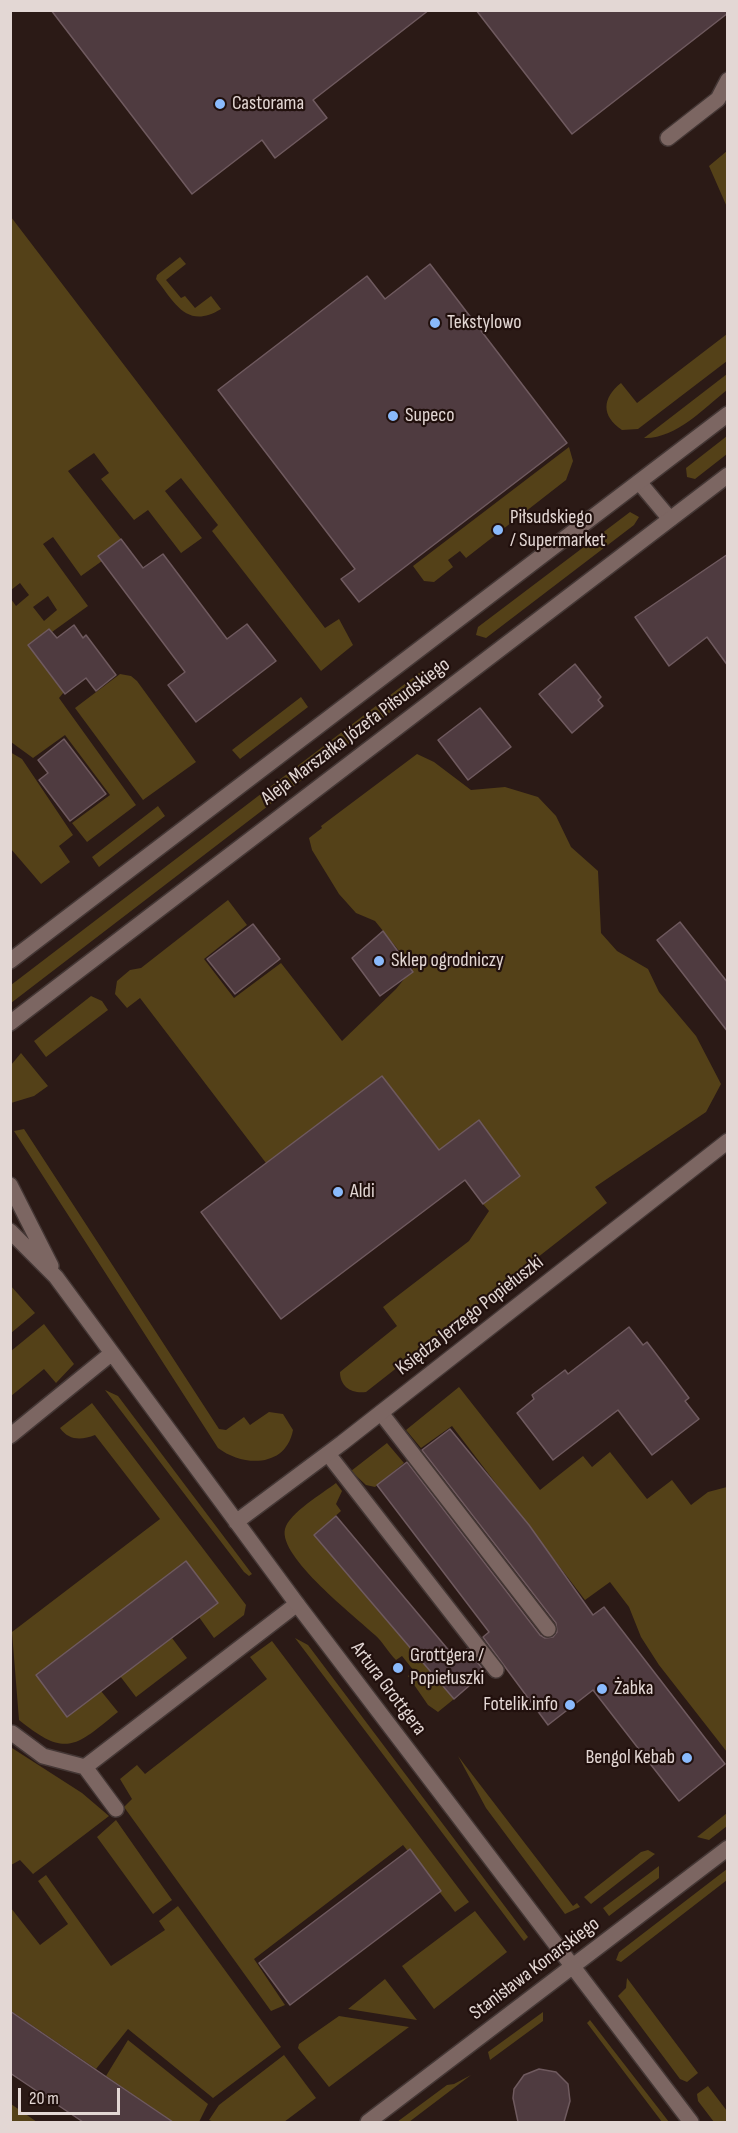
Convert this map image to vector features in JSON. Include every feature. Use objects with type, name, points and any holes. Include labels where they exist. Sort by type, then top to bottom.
[{"type":"street","points":[[669,138],[718,99],[728,80]]},
{"type":"street","name":"Aleja Marszałka Józefa Piłsudskiego","points":[[10,961],[728,414]]},
{"type":"street","name":"Aleja Marszałka Józefa Piłsudskiego","points":[[10,1023],[728,475]]},
{"type":"street","points":[[639,482],[670,519]]},
{"type":"street","name":"Księdza Jerzego Popiełuszki","points":[[236,1522],[381,1413],[728,1141]]},
{"type":"street","name":"Artura Grottgera","points":[[10,1185],[56,1277]]},
{"type":"street","name":"Artura Grottgera","points":[[10,1231],[56,1277],[297,1604],[691,2122]]},
{"type":"street","points":[[10,1436],[112,1353]]},
{"type":"street","points":[[381,1413],[548,1629]]},
{"type":"street","points":[[328,1454],[496,1670]]},
{"type":"street","points":[[85,1767],[297,1604]]},
{"type":"street","points":[[12,1733],[43,1756],[85,1767],[116,1809]]},
{"type":"street","name":"Stanisława Konarskiego","points":[[368,2122],[728,1848]]},
{"type":"shaded area","points":[[727,151],[727,207],[709,166]]},
{"type":"shaded area","points":[[11,217],[325,628],[339,619],[353,645],[321,671],[212,531],[218,525],[181,478],[165,491],[202,538],[181,553],[148,510],[134,520],[101,479],[109,473],[94,453],[68,471],[121,539],[98,556],[102,561],[81,576],[53,537],[43,544],[88,606],[52,632],[49,629],[28,645],[64,692],[59,698],[136,805],[87,842],[72,823],[110,795],[65,735],[33,758],[11,742],[11,599],[16,606],[29,595],[20,583],[11,590]],"holes":[[[48,596],[57,610],[44,621],[33,607]]]},
{"type":"shaded area","points":[[180,257],[186,264],[166,280],[181,298],[185,296],[195,308],[211,296],[221,309],[199,317],[183,311],[169,297],[156,279],[157,275]]},
{"type":"shaded area","points":[[727,334],[727,361],[638,429],[622,430],[610,419],[606,407],[607,401],[621,383],[637,403]]},
{"type":"shaded area","points":[[727,374],[727,390],[689,421],[667,433],[644,438]]},
{"type":"shaded area","points":[[727,436],[727,454],[695,479],[687,477],[686,468]]},
{"type":"shaded area","points":[[569,447],[573,461],[566,480],[466,558],[460,551],[448,560],[453,567],[434,582],[424,581],[413,566]]},
{"type":"shaded area","points":[[630,512],[639,517],[634,525],[486,638],[476,635],[478,627]]},
{"type":"shaded area","points":[[423,670],[429,672],[431,679],[418,691],[11,1003],[11,985]]},
{"type":"shaded area","points":[[120,674],[131,676],[137,681],[196,762],[143,800],[75,708]]},
{"type":"shaded area","points":[[301,697],[308,707],[240,759],[232,750]]},
{"type":"shaded area","points":[[10,752],[22,759],[73,835],[59,846],[70,862],[41,884],[11,849]]},
{"type":"shaded area","points":[[417,754],[434,762],[471,790],[505,787],[538,797],[556,816],[571,847],[598,871],[601,933],[617,951],[648,969],[659,992],[696,1036],[721,1084],[706,1112],[595,1187],[607,1203],[366,1392],[361,1392],[348,1388],[342,1382],[340,1372],[397,1326],[383,1307],[469,1241],[489,1211],[483,1204],[520,1176],[479,1120],[439,1150],[382,1076],[266,1163],[140,998],[127,1008],[115,994],[117,981],[130,970],[141,968],[228,900],[247,925],[204,959],[234,998],[281,963],[342,1041],[396,989],[413,968],[375,921],[356,913],[339,894],[312,850],[309,838],[322,828],[321,826]]},
{"type":"shaded area","points":[[158,806],[165,816],[99,867],[92,857]]},
{"type":"shaded area","points":[[91,996],[102,1001],[108,1010],[46,1057],[34,1041]]},
{"type":"shaded area","points":[[21,1053],[48,1086],[34,1096],[11,1103],[11,1065]]},
{"type":"shaded area","points":[[24,1129],[219,1429],[226,1430],[244,1417],[250,1425],[269,1412],[283,1414],[293,1430],[282,1452],[273,1457],[251,1461],[239,1459],[218,1448],[14,1131]]},
{"type":"shaded area","points":[[10,1285],[35,1313],[11,1333],[10,1333]]},
{"type":"shaded area","points":[[44,1324],[74,1364],[56,1383],[44,1369],[11,1396],[11,1351]]},
{"type":"shaded area","points":[[459,1387],[540,1490],[583,1456],[592,1467],[610,1452],[647,1499],[672,1480],[691,1505],[708,1492],[727,1487],[727,1752],[659,1665],[641,1637],[629,1607],[610,1582],[585,1600],[452,1426],[421,1448],[406,1430]]},
{"type":"shaded area","points":[[105,1390],[118,1396],[252,1574],[249,1576],[244,1572]]},
{"type":"shaded area","points":[[92,1403],[246,1605],[244,1615],[214,1638],[199,1617],[217,1603],[186,1561],[37,1675],[101,1691],[118,1712],[80,1740],[60,1743],[48,1740],[19,1720],[12,1632],[160,1519],[95,1435],[76,1438],[67,1435],[60,1428]]},
{"type":"shaded area","points":[[387,1443],[404,1463],[375,1487],[366,1485],[351,1471]]},
{"type":"shaded area","points":[[336,1483],[342,1491],[336,1504],[341,1511],[314,1535],[454,1699],[438,1712],[428,1705],[408,1676],[414,1671],[402,1656],[396,1660],[378,1638],[320,1586],[293,1555],[286,1541],[285,1529],[293,1516]]},
{"type":"shaded area","points":[[172,1638],[187,1658],[136,1697],[120,1676]]},
{"type":"shaded area","points":[[295,1638],[308,1645],[528,1937],[524,1941]]},
{"type":"shaded area","points":[[272,1641],[469,1902],[455,1912],[403,1845],[254,1959],[285,2005],[271,2011],[124,1807],[132,1799],[120,1779],[137,1765],[145,1774],[267,1679],[250,1657]]},
{"type":"shaded area","points":[[12,1748],[82,1793],[109,1816],[33,1874],[20,1860],[11,1865]]},
{"type":"shaded area","points":[[458,1756],[573,1906],[577,1903],[580,1907],[565,1914],[486,1808]]},
{"type":"shaded area","points":[[727,1813],[727,1826],[709,1840],[697,1837]]},
{"type":"shaded area","points":[[116,1820],[172,1900],[153,1914],[97,1837]]},
{"type":"shaded area","points":[[648,1850],[655,1854],[591,1904],[584,1897],[641,1852]]},
{"type":"shaded area","points":[[659,1866],[659,1878],[609,1916],[603,1908]]},
{"type":"shaded area","points":[[727,1869],[727,1880],[621,1962],[616,1960],[619,1952]]},
{"type":"shaded area","points":[[46,1875],[111,1966],[165,1930],[159,1921],[178,1906],[281,2047],[213,2098],[128,2029],[96,2069],[11,2011],[11,1908],[40,1945],[68,1924],[38,1881]]},
{"type":"shaded area","points":[[475,1911],[507,1952],[434,2009],[402,1966]]},
{"type":"shaded area","points":[[627,1978],[698,2073],[687,2082],[680,2079],[618,1996],[626,1988]]},
{"type":"shaded area","points":[[385,1979],[417,2020],[348,2009]]},
{"type":"shaded area","points":[[543,2012],[543,2021],[490,2060],[488,2052]]},
{"type":"shaded area","points":[[339,2016],[409,2027],[329,2087],[298,2048],[299,2044]]},
{"type":"shaded area","points":[[590,2020],[669,2122],[662,2122],[587,2023]]},
{"type":"shaded area","points":[[128,2040],[208,2104],[199,2122],[173,2122],[106,2076]]},
{"type":"shaded area","points":[[284,2055],[316,2098],[284,2122],[214,2122],[209,2120],[219,2105]]},
{"type":"shaded area","points":[[471,2075],[409,2122],[397,2122],[447,2085]]},
{"type":"shaded area","points":[[708,2086],[727,2111],[727,2122],[714,2122],[698,2101],[697,2094]]},
{"type":"shaded area","points":[[11,2104],[37,2122],[11,2122]]},
{"type":"building","name":"Castorama","points":[[51,10],[429,10],[313,100],[327,118],[275,158],[262,140],[192,194]]},
{"type":"building","points":[[476,10],[728,10],[728,13],[572,134]]},
{"type":"building","name":"Supeco","points":[[430,264],[567,443],[359,602],[341,579],[355,569],[218,390],[367,276],[385,299]]},
{"type":"building","points":[[121,539],[143,568],[163,554],[227,639],[247,624],[276,661],[196,722],[168,685],[185,672],[98,556]]},
{"type":"building","points":[[728,554],[728,666],[707,637],[669,666],[635,617]]},
{"type":"building","points":[[74,625],[83,638],[86,635],[116,675],[96,691],[86,678],[65,694],[28,645],[49,629],[57,638]]},
{"type":"building","points":[[575,664],[601,697],[598,700],[603,706],[572,733],[539,694]]},
{"type":"building","points":[[480,708],[511,747],[468,780],[438,740]]},
{"type":"building","points":[[64,739],[106,794],[70,821],[39,780],[48,773],[38,760]]},
{"type":"building","points":[[680,922],[728,983],[728,1032],[657,940]]},
{"type":"building","points":[[253,924],[280,959],[235,994],[207,959]]},
{"type":"building","name":"Sklep ogrodniczy","points":[[383,931],[413,972],[380,996],[352,958]]},
{"type":"building","name":"Aldi","points":[[382,1076],[439,1150],[479,1120],[520,1176],[483,1204],[465,1180],[281,1319],[201,1212]]},
{"type":"building","points":[[629,1327],[643,1345],[647,1342],[689,1398],[685,1401],[699,1419],[652,1455],[618,1410],[553,1460],[517,1413],[534,1399],[532,1395],[565,1370],[568,1374]]},
{"type":"building","points":[[450,1429],[529,1525],[593,1615],[604,1607],[725,1764],[679,1801],[593,1690],[548,1725],[483,1637],[489,1632],[377,1485],[407,1462],[540,1635],[545,1638],[553,1637],[557,1632],[556,1623],[422,1450]]},
{"type":"building","points":[[336,1516],[456,1659],[467,1649],[485,1672],[454,1699],[314,1535]]},
{"type":"building","points":[[186,1561],[218,1603],[67,1717],[36,1675]]},
{"type":"building","points":[[410,1849],[441,1891],[290,2005],[259,1963]]},
{"type":"building","points":[[10,2011],[173,2122],[83,2122],[10,2073]]},
{"type":"building","points":[[539,2069],[556,2072],[568,2084],[570,2101],[564,2122],[518,2122],[513,2098],[514,2089],[524,2075]]},
{"type":"place","name":"Castorama","points":[[220,104]]},
{"type":"place","name":"Tekstylowo","points":[[435,323]]},
{"type":"place","name":"Supeco","points":[[393,416]]},
{"type":"place","name":"Piłsudskiego / Supermarket","points":[[498,530]]},
{"type":"place","name":"Sklep ogrodniczy","points":[[379,961]]},
{"type":"place","name":"Aldi","points":[[338,1192]]},
{"type":"place","name":"Grottgera / Popiełuszki","points":[[398,1668]]},
{"type":"place","name":"Żabka","points":[[602,1689]]},
{"type":"place","name":"Fotelik.info","points":[[570,1705]]},
{"type":"place","name":"Bengol Kebab","points":[[687,1758]]}]
